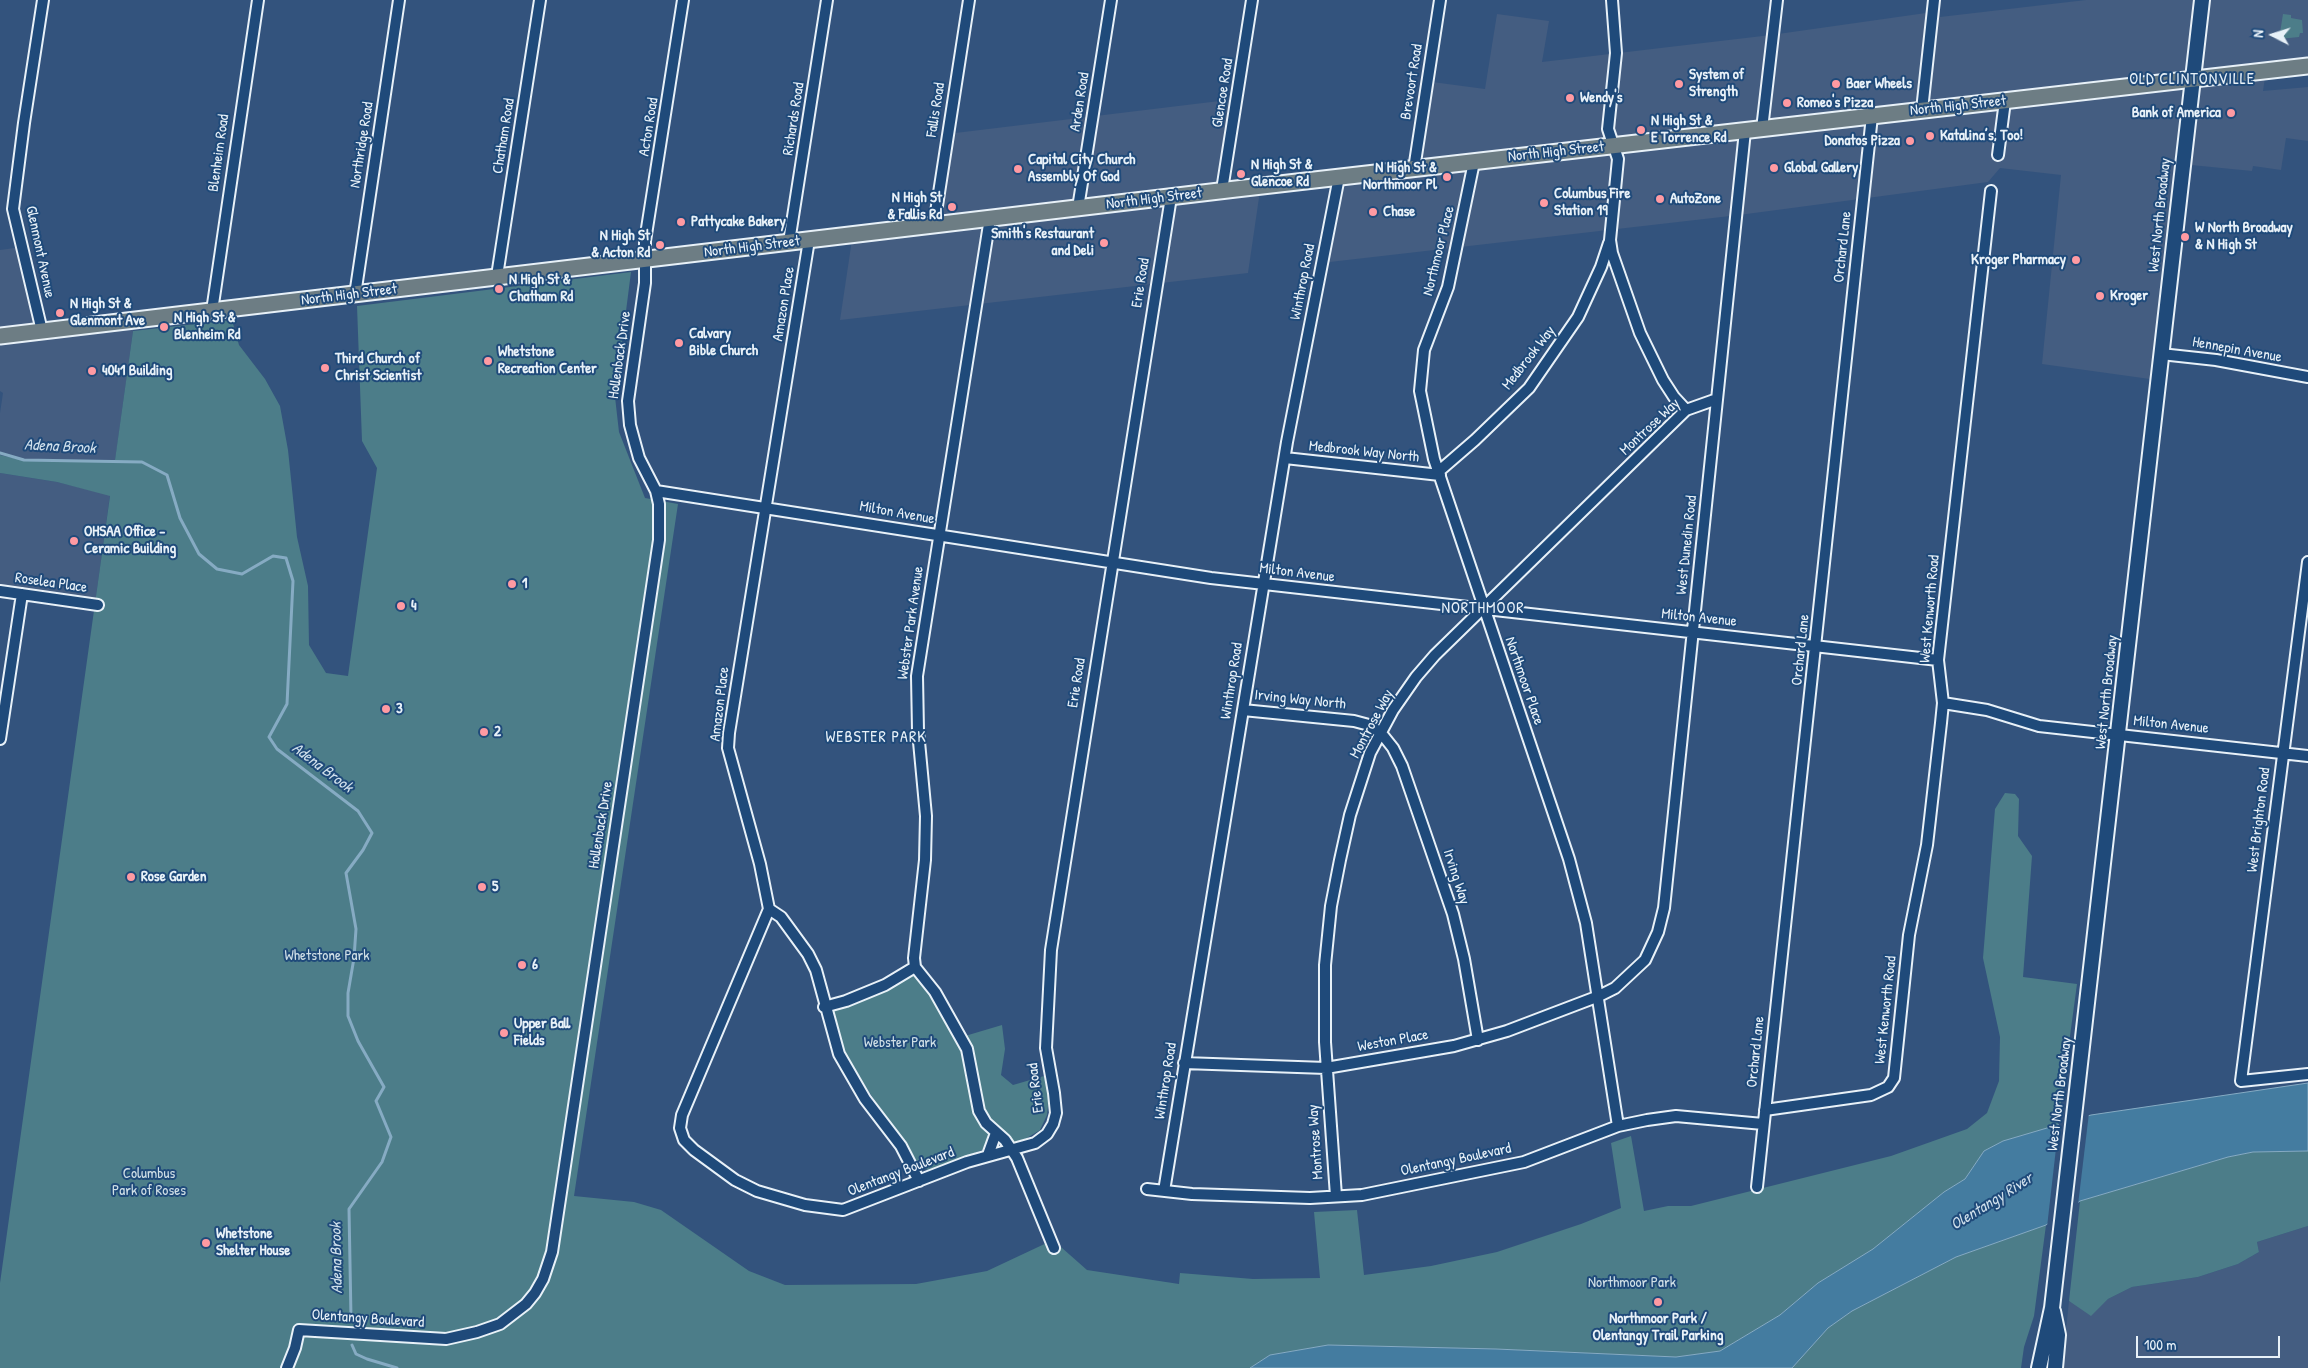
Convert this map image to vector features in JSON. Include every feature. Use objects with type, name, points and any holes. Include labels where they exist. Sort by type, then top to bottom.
[{"type":"main road","name":"West North Broadway","points":[[2039,1368],[2052,1308],[2202,0]]},
{"type":"main road","name":"North High Street","points":[[0,336],[1222,190],[2308,66]]},
{"type":"main road","name":"West North Broadway","points":[[2052,1308],[2058,1335],[2055,1368]]},
{"type":"street","name":"Glenmont Avenue","points":[[42,331],[13,209],[21,138],[43,0]]},
{"type":"street","name":"Blenheim Road","points":[[212,311],[258,0]]},
{"type":"street","name":"Northridge Road","points":[[355,294],[399,0]]},
{"type":"street","name":"Chatham Road","points":[[497,276],[540,0]]},
{"type":"street","name":"Acton Road","points":[[644,259],[683,0]]},
{"type":"street","name":"Richards Road","points":[[790,242],[828,0]]},
{"type":"street","name":"Fallis Road","points":[[934,225],[969,0]]},
{"type":"street","name":"Arden Road","points":[[1078,208],[1111,0]]},
{"type":"street","name":"Glencoe Road","points":[[1222,190],[1252,0]]},
{"type":"street","name":"Brevoort Road","points":[[1414,169],[1440,0]]},
{"type":"street","points":[[1612,0],[1616,53],[1608,129],[1618,159],[1610,240],[1622,285],[1640,333],[1663,380],[1674,397],[1686,410]]},
{"type":"street","points":[[1762,129],[1777,0]]},
{"type":"street","points":[[1922,110],[1934,0]]},
{"type":"street","points":[[1998,154],[2005,101]]},
{"type":"street","name":"Orchard Lane","points":[[1757,1186],[1872,116]]},
{"type":"street","name":"West Dunedin Road","points":[[1599,996],[1615,988],[1645,960],[1658,932],[1664,908],[1745,131]]},
{"type":"street","name":"Northmoor Place","points":[[1474,162],[1452,272],[1424,350],[1420,373],[1424,416],[1439,473],[1483,609],[1569,859],[1586,923],[1618,1126]]},
{"type":"street","name":"Winthrop Road","points":[[1164,1191],[1263,584],[1285,458],[1339,177]]},
{"type":"street","name":"West Kenworth Road","points":[[1765,1110],[1871,1095],[1888,1087],[1894,1078],[1914,906],[1927,845],[1943,703],[1938,660],[1991,190]]},
{"type":"street","name":"Erie Road","points":[[1012,1149],[1035,1143],[1046,1134],[1053,1124],[1056,1113],[1046,1048],[1051,950],[1111,563],[1171,197]]},
{"type":"street","name":"Webster Park Avenue","points":[[915,968],[916,933],[925,860],[926,816],[918,731],[917,676],[990,218]]},
{"type":"street","name":"Amazon Place","points":[[770,909],[760,864],[728,748],[809,240]]},
{"type":"street","name":"Medbrook Way","points":[[1439,473],[1534,381],[1578,317],[1601,267],[1610,240]]},
{"type":"street","name":"Hollenback Drive","points":[[446,1339],[487,1329],[514,1315],[535,1293],[552,1252],[659,540],[659,504],[656,490],[639,458],[631,433],[628,408],[644,282],[644,259]]},
{"type":"street","name":"Hennepin Avenue","points":[[2161,354],[2216,360],[2308,377]]},
{"type":"street","name":"Montrose Way","points":[[1336,1196],[1326,1068],[1325,965],[1331,906],[1350,814],[1370,754],[1416,677],[1434,655],[1686,410],[1717,399]]},
{"type":"street","name":"Medbrook Way North","points":[[1285,458],[1439,473]]},
{"type":"street","name":"Milton Avenue","points":[[656,490],[1111,563],[1263,584],[1938,660]]},
{"type":"street","name":"West Brighton Road","points":[[2308,562],[2241,1081],[2308,1074]]},
{"type":"street","name":"Roselea Place","points":[[0,591],[98,605]]},
{"type":"street","points":[[0,739],[22,594]]},
{"type":"street","name":"Milton Avenue","points":[[1943,703],[1987,710],[2039,726],[2308,756]]},
{"type":"street","name":"Irving Way North","points":[[1243,710],[1354,721],[1368,725],[1381,733]]},
{"type":"street","name":"Irving Way","points":[[1381,733],[1393,748],[1402,766],[1440,873],[1464,960],[1478,1040]]},
{"type":"street","points":[[770,909],[781,917],[808,954],[816,970],[824,1007],[839,1054],[865,1099],[901,1146],[919,1180]]},
{"type":"street","name":"Olentangy Boulevard","points":[[770,909],[682,1115],[680,1128],[684,1140],[694,1150],[735,1180],[756,1191],[780,1199],[843,1210],[988,1155],[1012,1149]]},
{"type":"street","points":[[824,1007],[846,1001],[886,985],[915,968],[947,1011],[967,1048],[979,1111],[986,1123],[1012,1149],[1054,1248]]},
{"type":"street","name":"Weston Place","points":[[1184,1063],[1326,1068],[1454,1046],[1478,1040],[1599,996]]},
{"type":"street","name":"Olentangy Boulevard","points":[[1147,1189],[1301,1198],[1362,1195],[1524,1162],[1618,1126],[1676,1116],[1763,1124]]},
{"type":"street","points":[[988,1155],[996,1133]]},
{"type":"street","name":"Olentangy Boulevard","points":[[287,1368],[295,1348],[299,1330],[446,1339]]},
{"type":"shaded area","points":[[2086,0],[2308,0],[2308,66],[2266,71],[2263,91],[2308,87],[2308,141],[2286,138],[2281,170],[2253,166],[2252,171],[2181,164],[2157,380],[2042,364],[2061,175],[2000,168],[1988,182],[1739,215],[1321,263],[1337,177],[1414,167],[1425,81],[1485,89],[1497,14],[1549,21],[1542,62],[1771,35],[1940,11],[1940,17]]},
{"type":"shaded area","points":[[1236,99],[1222,189],[1261,184],[1248,273],[840,320],[853,233],[933,224],[947,134]]},
{"type":"shaded area","points":[[22,247],[42,329],[130,319],[133,331],[115,461],[27,461],[0,455],[0,413],[3,393],[0,391],[0,250]]},
{"type":"shaded area","points":[[0,473],[57,482],[110,495],[95,604],[0,589]]},
{"type":"shaded area","points":[[2308,1226],[2308,1368],[2062,1368],[2069,1301],[2091,1315],[2108,1299],[2132,1287],[2198,1277],[2238,1264],[2259,1252],[2257,1242]]},
{"type":"green space","points":[[2283,14],[2302,20],[2303,33],[2300,33],[2299,37],[2279,39]]},
{"type":"green space","name":"Whetstone Park","points":[[631,272],[615,397],[619,432],[645,498],[678,504],[574,1196],[634,1202],[661,1210],[749,1271],[785,1285],[916,1284],[987,1271],[1053,1240],[1087,1270],[1179,1284],[1180,1273],[1253,1279],[1320,1278],[1314,1212],[1357,1210],[1364,1275],[1431,1266],[1497,1252],[1581,1224],[1621,1208],[1611,1143],[1631,1136],[1644,1211],[1668,1206],[1691,1206],[1891,1156],[1967,1129],[1987,1113],[1999,1081],[2000,1037],[1983,958],[1995,809],[2005,793],[2015,794],[2019,799],[2018,836],[2032,856],[2023,977],[2077,984],[2058,1125],[2003,1141],[1984,1151],[1965,1179],[1944,1192],[1873,1249],[1818,1283],[1780,1315],[1720,1351],[1676,1357],[1496,1349],[1328,1345],[1270,1355],[1250,1368],[0,1368],[0,1283],[110,496],[57,482],[0,473],[0,455],[27,461],[115,460],[133,331],[232,320],[239,345],[265,379],[280,406],[288,450],[297,537],[308,586],[309,645],[326,673],[348,676],[377,468],[362,441],[357,306]]},
{"type":"green space","name":"Webster Park","points":[[915,974],[926,985],[959,1043],[990,1133],[985,1149],[928,1170],[921,1167],[871,1095],[840,1045],[830,1011]]},
{"type":"green space","points":[[1002,1025],[1005,1049],[1001,1075],[1013,1085],[1044,1076],[1049,1097],[1047,1115],[1040,1130],[1017,1144],[991,1122],[984,1111],[965,1036]]},
{"type":"green space","points":[[2308,1151],[2308,1226],[2257,1242],[2259,1252],[2238,1264],[2198,1277],[2132,1287],[2108,1299],[2091,1316],[2069,1301],[2080,1201],[2228,1157],[2253,1152]]},
{"type":"green space","points":[[2046,1225],[2034,1316],[2024,1347],[2021,1368],[1792,1368],[1828,1328],[1852,1311],[1956,1257]]},
{"type":"water","name":"Olentangy River","points":[[2308,1083],[2308,1151],[2253,1152],[2228,1157],[2080,1201],[2046,1225],[1956,1257],[1852,1311],[1828,1328],[1792,1368],[1250,1368],[1270,1355],[1328,1345],[1496,1349],[1676,1357],[1720,1351],[1780,1315],[1818,1283],[1873,1249],[1944,1192],[1965,1179],[1984,1151],[2003,1141],[2091,1115]]},
{"type":"pier","points":[[2089,1113],[2078,1205],[2047,1227],[2059,1122]]},
{"type":"waterway","name":"Adena Brook","points":[[0,453],[24,460],[142,462],[167,475],[180,518],[199,554],[217,569],[242,574],[273,556],[286,558],[293,581],[287,704],[269,737],[277,749],[358,811],[372,833],[363,850],[346,873],[356,929],[354,958],[348,993],[348,1016],[358,1041],[384,1087],[376,1101],[391,1137],[382,1162],[349,1209],[351,1318]]},
{"type":"waterway","name":"Adena Brook","points":[[352,1345],[356,1354],[397,1368]]},
{"type":"place","name":"System of Strength","points":[[1679,84]]},
{"type":"place","name":"Baer Wheels","points":[[1836,84]]},
{"type":"place","name":"Wendy's","points":[[1570,98]]},
{"type":"place","name":"Romeo's Pizza","points":[[1787,103]]},
{"type":"place","name":"Bank of America","points":[[2231,113]]},
{"type":"place","name":"N High St & E Torrence Rd","points":[[1641,130]]},
{"type":"place","name":"Katalina’s, Too!","points":[[1930,136]]},
{"type":"place","name":"Donatos Pizza","points":[[1910,141]]},
{"type":"place","name":"Global Gallery","points":[[1774,168]]},
{"type":"place","name":"Capital City Church Assembly Of God","points":[[1018,169]]},
{"type":"place","name":"N High St & Glencoe Rd","points":[[1241,174]]},
{"type":"place","name":"N High St & Northmoor Pl","points":[[1447,177]]},
{"type":"place","name":"AutoZone","points":[[1660,199]]},
{"type":"place","name":"Columbus Fire Station 19","points":[[1544,203]]},
{"type":"place","name":"N High St & Fallis Rd","points":[[952,207]]},
{"type":"place","name":"Chase","points":[[1373,212]]},
{"type":"place","name":"Pattycake Bakery","points":[[681,222]]},
{"type":"place","name":"W North Broadway & N High St","points":[[2185,237]]},
{"type":"place","name":"Smith's Restaurant and Deli","points":[[1104,243]]},
{"type":"place","name":"N High St & Acton Rd","points":[[660,245]]},
{"type":"place","name":"Kroger Pharmacy","points":[[2076,260]]},
{"type":"place","name":"N High St & Chatham Rd","points":[[499,289]]},
{"type":"place","name":"Kroger","points":[[2100,296]]},
{"type":"place","name":"N High St & Glenmont Ave","points":[[60,313]]},
{"type":"place","name":"N High St & Blenheim Rd","points":[[164,327]]},
{"type":"place","name":"Calvary Bible Church","points":[[679,343]]},
{"type":"place","name":"Whetstone Recreation Center","points":[[488,361]]},
{"type":"place","name":"Third Church of Christ Scientist","points":[[325,368]]},
{"type":"place","name":"4041 Building","points":[[92,371]]},
{"type":"place","name":"OHSAA Office - Ceramic Building","points":[[74,541]]},
{"type":"place","name":"1","points":[[512,584]]},
{"type":"place","name":"4","points":[[401,606]]},
{"type":"place","name":"3","points":[[386,709]]},
{"type":"place","name":"2","points":[[484,732]]},
{"type":"place","name":"Rose Garden","points":[[131,877]]},
{"type":"place","name":"5","points":[[482,887]]},
{"type":"place","name":"6","points":[[522,965]]},
{"type":"place","name":"Upper Ball Fields","points":[[504,1033]]},
{"type":"place","name":"Whetstone Shelter House","points":[[206,1243]]},
{"type":"place","name":"Northmoor Park / Olentangy Trail Parking","points":[[1658,1302]]},
{"type":"district","name":"OLD CLINTONVILLE","points":[[2192,80]]},
{"type":"district","name":"NORTHMOOR","points":[[1483,609]]},
{"type":"district","name":"WEBSTER PARK","points":[[876,738]]},
{"type":"park label","name":"Columbus Park of Roses","points":[[149,1182]]},
{"type":"park label","name":"Northmoor Park","points":[[1632,1283]]}]
